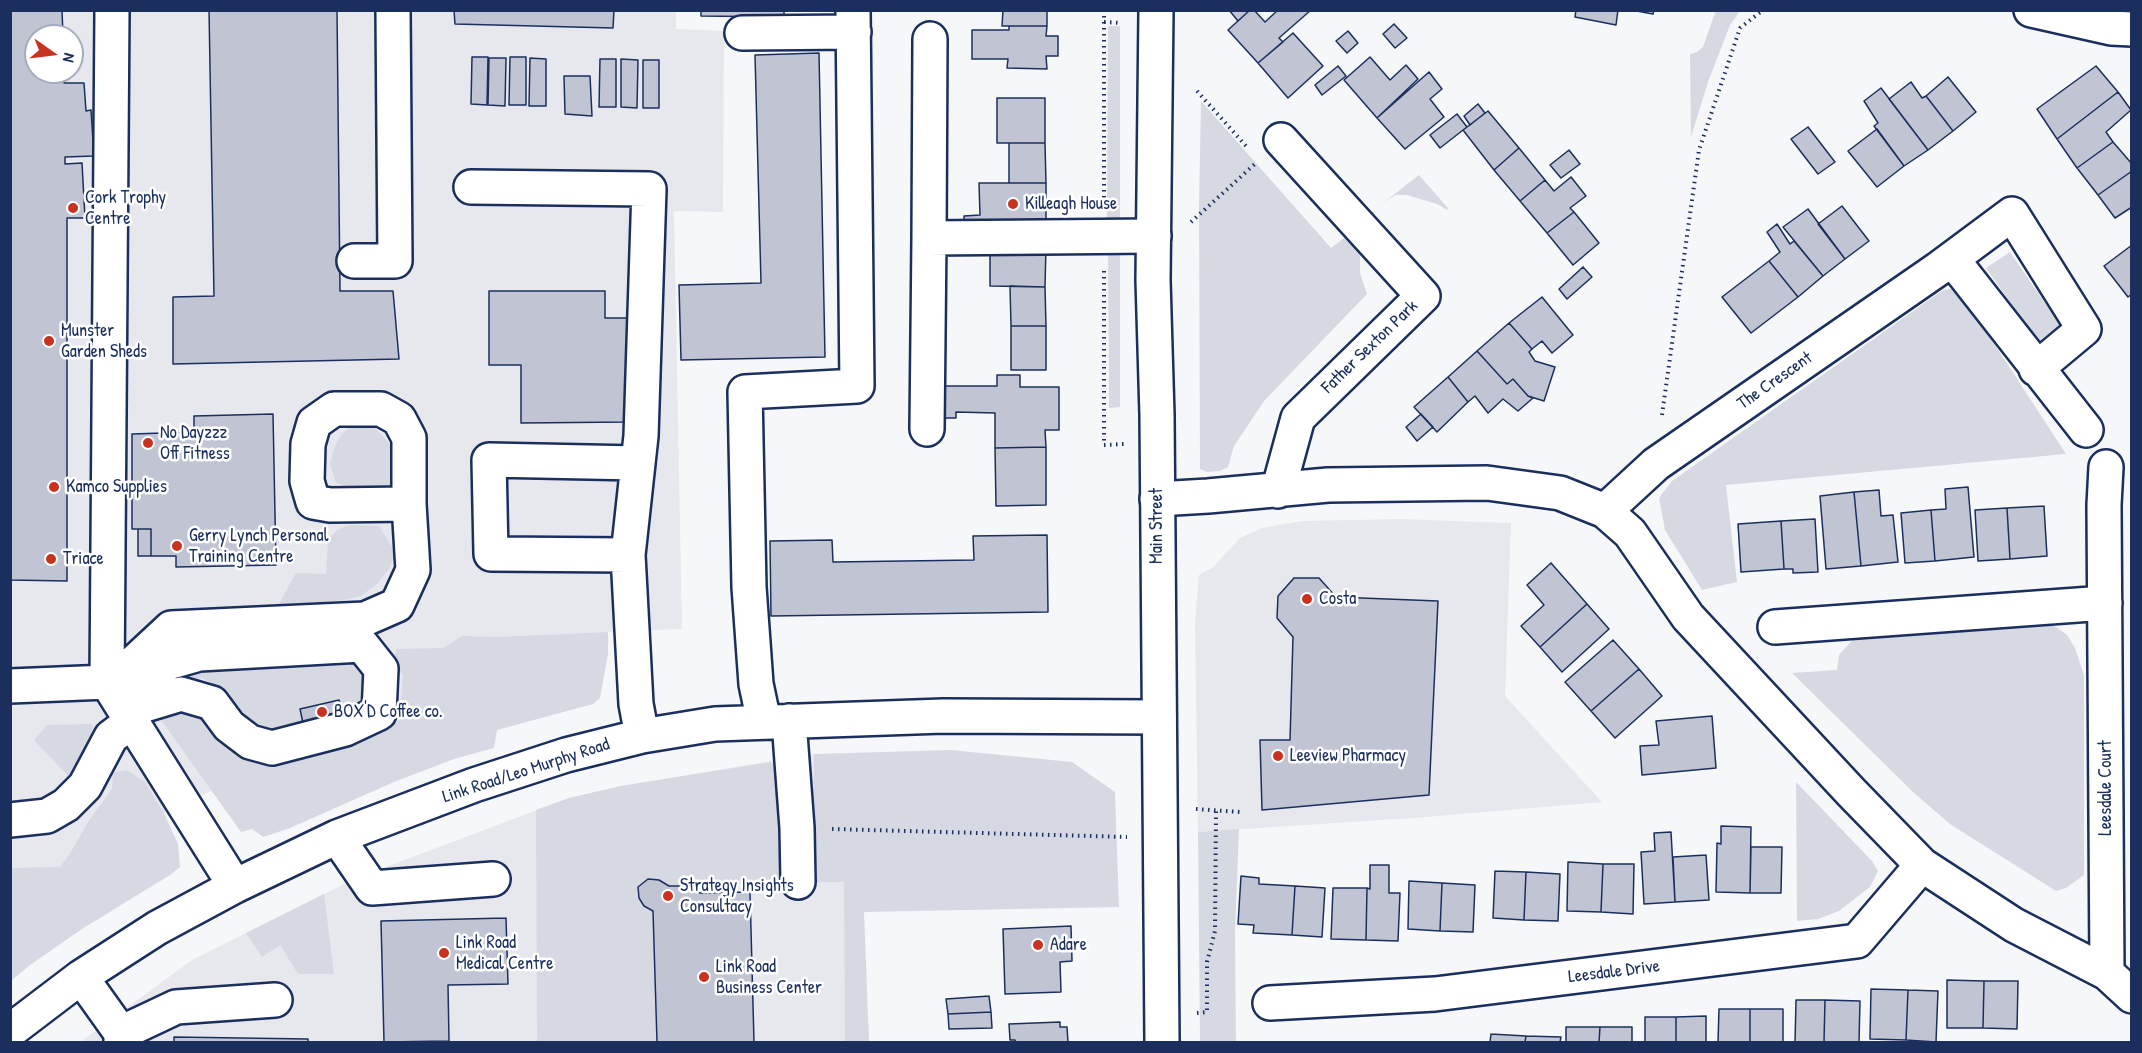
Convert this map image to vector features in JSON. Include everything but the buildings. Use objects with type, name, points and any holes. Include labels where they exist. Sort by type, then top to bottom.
[{"type":"street","points":[[112,10],[107,682],[235,886]]},
{"type":"street","points":[[354,261],[395,261],[393,10]]},
{"type":"street","name":"Main Street","points":[[1156,10],[1154,236],[1161,1042]]},
{"type":"street","points":[[2031,10],[2110,28],[2132,29]]},
{"type":"street","points":[[742,33],[853,21],[857,386],[745,392],[749,587],[756,684],[776,722],[797,828],[798,882]]},
{"type":"street","points":[[927,429],[930,39]]},
{"type":"street","name":"Father Sexton Park","points":[[1270,150],[1423,296],[1298,418],[1278,491]]},
{"type":"street","points":[[471,187],[649,189],[641,436],[628,555],[636,704],[642,736]]},
{"type":"street","name":"The Crescent","points":[[1605,511],[1656,464],[1952,259],[2012,214],[2084,329],[2036,369]]},
{"type":"street","points":[[929,238],[1154,236]]},
{"type":"street","points":[[1952,259],[2086,430]]},
{"type":"street","points":[[628,555],[490,554],[489,460],[638,463]]},
{"type":"street","name":"Leesdale Court","points":[[2106,467],[2104,505],[2107,973]]},
{"type":"street","points":[[1157,499],[1278,491],[1328,485],[1487,483],[1560,493],[1605,511],[1629,533],[1688,617],[1922,865],[2014,925],[2107,973],[2132,996]]},
{"type":"street","points":[[10,686],[107,682],[135,662],[171,628],[365,619],[397,604],[413,570],[409,504]]},
{"type":"street","points":[[1775,627],[2105,603]]},
{"type":"street","points":[[10,820],[47,816],[66,805],[85,786],[111,737],[167,663],[199,654],[362,645],[381,669],[379,713],[345,729],[272,748],[250,742],[229,726],[212,702],[181,694],[128,716]]},
{"type":"street","name":"Link Road/Leo Murphy Road","points":[[10,1031],[81,978],[157,928],[235,886],[337,837],[566,754],[642,736],[715,724],[943,716],[1159,717]]},
{"type":"street","points":[[337,837],[372,888],[493,879]]},
{"type":"street","name":"Leesdale Drive","points":[[1270,1003],[1436,994],[1857,941],[1922,865]]},
{"type":"street","points":[[81,978],[121,1038],[176,1007],[275,1000]]},
{"type":"path","points":[[1656,464],[1699,150],[1740,28],[1763,10]]},
{"type":"path","points":[[1104,22],[1125,23]]},
{"type":"path","points":[[1197,92],[1251,151]]},
{"type":"path","points":[[1191,222],[1270,150]]},
{"type":"path","points":[[1188,809],[1240,812]]},
{"type":"path","points":[[1191,1014],[1207,1012],[1207,962],[1215,931],[1216,811]]},
{"type":"path","points":[[797,828],[1128,837]]},
{"type":"shaded area","points":[[676,10],[676,29],[724,31],[723,212],[674,211],[682,629],[495,637],[496,730],[211,791],[164,813],[11,934],[11,11]]},
{"type":"shaded area","points":[[1716,10],[1740,11],[1730,25],[1708,82],[1691,137],[1690,54],[1703,47]]},
{"type":"shaded area","points":[[1108,26],[1120,26],[1120,230],[1107,230]]},
{"type":"shaded area","points":[[1201,101],[1331,248],[1344,238],[1360,253],[1360,273],[1367,294],[1264,401],[1234,446],[1228,467],[1220,471],[1207,472],[1200,469]]},
{"type":"shaded area","points":[[1419,175],[1448,208],[1447,210],[1437,204],[1407,195],[1395,195],[1383,203]]},
{"type":"shaded area","points":[[1120,246],[1120,407],[1109,408],[1108,247]]},
{"type":"shaded area","points":[[2010,252],[2060,325],[2038,342],[1986,268]]},
{"type":"shaded area","points":[[1956,288],[2066,454],[1726,485],[1737,582],[1702,590],[1665,530],[1659,498],[1672,481],[1943,290]]},
{"type":"shaded area","points":[[349,428],[375,428],[391,445],[400,464],[395,489],[351,491],[336,482],[330,464],[334,448],[341,435]]},
{"type":"shaded area","points":[[1400,519],[1511,523],[1505,696],[1602,802],[1427,817],[1198,832],[1195,622],[1199,575],[1212,568],[1240,538],[1262,528],[1303,521]]},
{"type":"shaded area","points":[[349,525],[379,526],[392,547],[394,558],[378,583],[361,596],[344,600],[279,604],[296,573],[326,574],[328,540],[337,530]]},
{"type":"shaded area","points":[[2045,623],[2067,635],[2075,648],[2084,675],[2084,875],[2066,888],[2056,891],[1950,824],[1914,793],[1792,673],[1837,670],[1839,655],[1855,637]]},
{"type":"shaded area","points":[[608,632],[608,654],[600,698],[593,704],[497,730],[494,748],[454,759],[394,782],[290,828],[263,837],[252,829],[241,832],[154,710],[198,709],[321,748],[358,741],[389,726],[401,699],[403,675],[394,662],[396,649],[443,648],[462,636],[494,637]]},
{"type":"shaded area","points":[[347,654],[359,664],[369,679],[368,699],[344,716],[339,700],[301,709],[304,728],[259,734],[229,706],[215,685],[203,678],[189,681],[167,679],[184,666]]},
{"type":"shaded area","points":[[93,724],[88,756],[73,781],[34,740],[47,725]]},
{"type":"shaded area","points":[[951,750],[1072,762],[1115,792],[1119,907],[864,912],[869,1042],[845,1042],[844,882],[812,882],[814,754]]},
{"type":"shaded area","points":[[814,754],[812,881],[844,881],[868,1017],[869,1042],[80,1042],[192,960],[342,885],[386,867],[569,798],[621,786]]},
{"type":"shaded area","points":[[771,762],[779,776],[782,882],[669,886],[659,880],[648,879],[638,887],[639,898],[644,906],[653,911],[657,1042],[537,1042],[536,810],[569,798],[621,786]]},
{"type":"shaded area","points":[[127,770],[145,782],[164,813],[178,844],[180,867],[82,929],[11,981],[11,868],[60,867],[112,789],[113,772]]},
{"type":"shaded area","points":[[1796,782],[1872,861],[1878,871],[1870,887],[1839,911],[1818,919],[1797,921]]},
{"type":"shaded area","points":[[1239,829],[1235,932],[1236,1042],[1200,1042],[1198,832]]},
{"type":"shaded area","points":[[324,894],[334,974],[298,974],[280,945],[262,957],[246,933]]},
{"type":"place","name":"Killeagh House","points":[[1013,204]]},
{"type":"place","name":"Cork Trophy Centre","points":[[73,208]]},
{"type":"place","name":"Munster Garden Sheds","points":[[49,341]]},
{"type":"place","name":"No Dayzzz Off Fitness","points":[[148,443]]},
{"type":"place","name":"Kamco Supplies","points":[[54,487]]},
{"type":"place","name":"Gerry Lynch Personal Training Centre","points":[[177,546]]},
{"type":"place","name":"Triace","points":[[51,559]]},
{"type":"place","name":"Costa","points":[[1307,599]]},
{"type":"place","name":"BOX'D Coffee co.","points":[[322,712]]},
{"type":"place","name":"Leeview Pharmacy","points":[[1278,756]]},
{"type":"place","name":"Strategy Insights Consultacy","points":[[668,896]]},
{"type":"place","name":"Adare","points":[[1038,945]]},
{"type":"place","name":"Link Road Medical Centre","points":[[444,953]]},
{"type":"place","name":"Link Road Business Center","points":[[704,977]]}]
